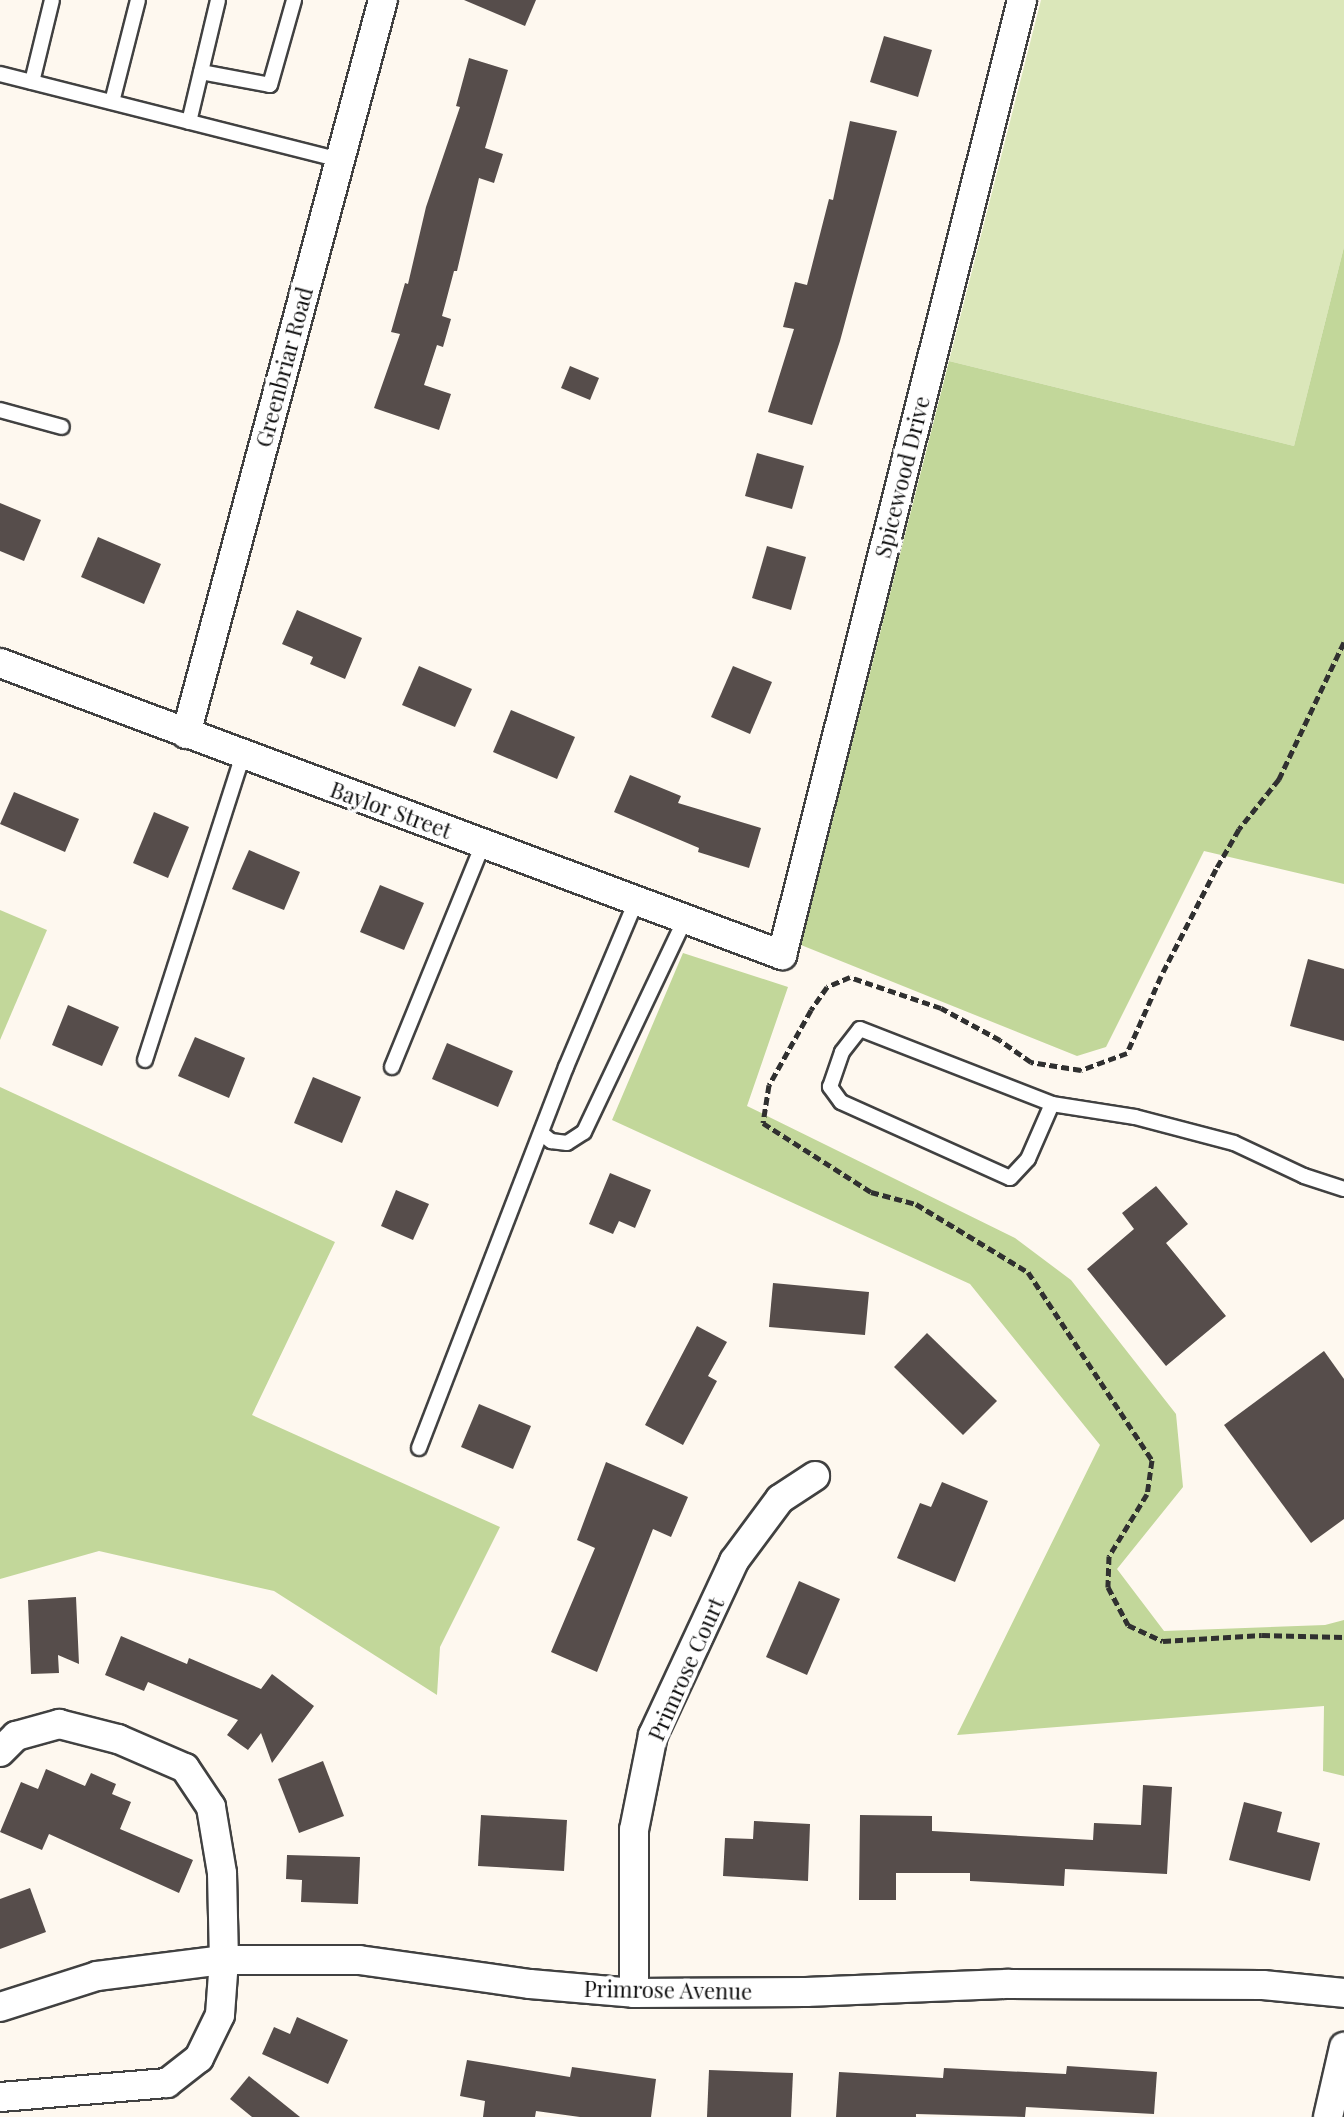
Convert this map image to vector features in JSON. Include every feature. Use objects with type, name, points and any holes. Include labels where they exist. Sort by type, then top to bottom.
[{"type":"street","name":"Greenbriar Road","points":[[186,734],[383,0]]},
{"type":"street","name":"Spicewood Drive","points":[[782,955],[1022,0]]},
{"type":"street","name":"Baylor Street","points":[[0,663],[782,955]]},
{"type":"street","name":"Primrose Court","points":[[634,1993],[634,1830],[653,1735],[734,1561],[780,1499],[815,1476]]},
{"type":"street","points":[[0,1752],[16,1736],[59,1724],[118,1739],[185,1768],[211,1807],[222,1873],[224,1960],[220,2015],[199,2058],[167,2083],[0,2097]]},
{"type":"street","name":"Primrose Avenue","points":[[0,2007],[97,1976],[224,1960],[359,1960],[530,1984],[634,1993],[806,1992],[1009,1984],[1263,1985],[1344,1993]]},
{"type":"street","points":[[1328,2117],[1344,2047]]},
{"type":"lane","points":[[32,82],[52,0]]},
{"type":"lane","points":[[112,102],[138,0]]},
{"type":"lane","points":[[189,122],[218,0]]},
{"type":"lane","points":[[201,72],[270,85],[294,0]]},
{"type":"lane","points":[[0,74],[340,160]]},
{"type":"lane","points":[[0,410],[62,427]]},
{"type":"lane","points":[[145,1060],[243,755]]},
{"type":"lane","points":[[392,1067],[483,844]]},
{"type":"lane","points":[[419,1448],[541,1133],[636,901]]},
{"type":"lane","points":[[541,1133],[551,1141],[567,1143],[584,1132],[685,919]]},
{"type":"lane","points":[[1052,1104],[1028,1159],[1010,1178],[841,1102],[830,1087],[842,1052],[860,1029],[1052,1104],[1135,1117],[1234,1143],[1304,1176],[1344,1189]]},
{"type":"path","points":[[1344,642],[1279,779],[1239,829],[1216,869],[1161,976],[1127,1053],[1081,1070],[1031,1062],[1000,1040],[941,1008],[850,977],[827,987],[811,1010],[769,1085],[763,1123],[871,1192],[916,1204],[1028,1272],[1152,1460],[1147,1494],[1109,1556],[1108,1587],[1128,1625],[1163,1641],[1262,1635],[1344,1637]]},
{"type":"green space","points":[[1041,0],[1344,0],[1344,247],[1294,446],[949,361]]},
{"type":"green space","points":[[1344,247],[1344,884],[1204,851],[1106,1047],[1077,1056],[801,945],[949,361],[1294,446]]},
{"type":"green space","points":[[0,910],[47,930],[0,1040]]},
{"type":"green space","points":[[683,953],[788,987],[747,1106],[1015,1238],[1071,1280],[1176,1414],[1183,1487],[1117,1569],[1164,1631],[1325,1625],[1344,1620],[1344,1776],[1323,1771],[1324,1706],[957,1735],[1100,1445],[970,1284],[612,1120]]},
{"type":"green space","points":[[0,1087],[335,1242],[252,1415],[500,1527],[440,1647],[437,1695],[274,1591],[99,1551],[0,1579]]},
{"type":"building","points":[[464,0],[536,0],[525,26]]},
{"type":"building","points":[[884,36],[932,50],[918,97],[870,82]]},
{"type":"building","points":[[469,58],[508,70],[485,148],[503,154],[494,183],[479,178],[457,271],[454,271],[442,316],[451,319],[443,347],[437,345],[424,385],[451,394],[439,430],[374,408],[400,334],[391,332],[405,283],[408,284],[426,207],[460,107],[456,106]]},
{"type":"building","points":[[850,121],[897,131],[840,341],[812,425],[768,412],[794,329],[783,327],[795,282],[807,285],[829,199],[833,200]]},
{"type":"building","points":[[570,366],[599,378],[590,400],[561,388]]},
{"type":"building","points":[[757,453],[804,466],[792,509],[745,496]]},
{"type":"building","points":[[0,503],[41,520],[24,561],[0,551]]},
{"type":"building","points":[[98,537],[161,564],[144,604],[81,577]]},
{"type":"building","points":[[767,546],[806,557],[791,610],[752,598]]},
{"type":"building","points":[[297,610],[362,638],[345,679],[310,664],[313,657],[282,644]]},
{"type":"building","points":[[419,666],[472,689],[455,727],[402,705]]},
{"type":"building","points":[[733,666],[772,682],[750,734],[711,717]]},
{"type":"building","points":[[511,710],[575,737],[557,779],[493,752]]},
{"type":"building","points":[[630,775],[681,796],[678,803],[761,828],[749,868],[698,852],[699,848],[614,812]]},
{"type":"building","points":[[14,792],[79,819],[65,852],[0,824]]},
{"type":"building","points":[[154,812],[189,827],[168,878],[133,863]]},
{"type":"building","points":[[249,850],[300,872],[284,910],[232,889]]},
{"type":"building","points":[[380,885],[424,903],[404,950],[360,932]]},
{"type":"building","points":[[1308,959],[1344,969],[1344,1041],[1290,1026]]},
{"type":"building","points":[[68,1005],[119,1027],[102,1066],[52,1045]]},
{"type":"building","points":[[195,1037],[245,1058],[229,1098],[178,1076]]},
{"type":"building","points":[[447,1043],[513,1071],[498,1107],[432,1079]]},
{"type":"building","points":[[313,1077],[361,1097],[342,1143],[294,1123]]},
{"type":"building","points":[[610,1173],[651,1190],[635,1228],[619,1221],[613,1234],[589,1224]]},
{"type":"building","points":[[1156,1186],[1188,1224],[1166,1243],[1226,1316],[1166,1366],[1087,1269],[1134,1229],[1122,1213]]},
{"type":"building","points":[[396,1190],[429,1204],[413,1240],[381,1226]]},
{"type":"building","points":[[773,1283],[869,1292],[865,1335],[769,1327]]},
{"type":"building","points":[[697,1326],[727,1342],[708,1376],[717,1381],[683,1445],[645,1425]]},
{"type":"building","points":[[927,1333],[997,1401],[963,1435],[894,1367]]},
{"type":"building","points":[[1324,1351],[1344,1379],[1344,1519],[1311,1543],[1224,1425]]},
{"type":"building","points":[[479,1404],[531,1426],[513,1469],[461,1447]]},
{"type":"building","points":[[606,1462],[688,1497],[671,1537],[653,1529],[597,1672],[551,1652],[595,1548],[577,1540]]},
{"type":"building","points":[[942,1482],[988,1501],[955,1582],[897,1558],[920,1503],[931,1507]]},
{"type":"building","points":[[799,1581],[840,1599],[807,1675],[766,1657]]},
{"type":"building","points":[[76,1597],[79,1664],[58,1655],[59,1673],[31,1674],[28,1600]]},
{"type":"building","points":[[121,1636],[187,1664],[189,1658],[261,1689],[272,1674],[314,1706],[272,1763],[261,1733],[248,1750],[227,1735],[238,1720],[148,1682],[144,1691],[105,1675]]},
{"type":"building","points":[[323,1761],[344,1816],[299,1833],[278,1779]]},
{"type":"building","points":[[46,1769],[85,1786],[91,1773],[116,1784],[112,1794],[131,1802],[120,1829],[193,1860],[179,1893],[49,1834],[42,1850],[0,1832],[21,1782],[38,1789]]},
{"type":"building","points":[[1143,1785],[1172,1787],[1167,1874],[1065,1869],[1064,1886],[970,1881],[970,1873],[896,1873],[896,1900],[859,1900],[860,1815],[932,1816],[932,1831],[1093,1840],[1094,1823],[1141,1825]]},
{"type":"building","points":[[1244,1802],[1282,1812],[1277,1832],[1320,1843],[1310,1881],[1229,1860]]},
{"type":"building","points":[[481,1815],[567,1820],[564,1871],[478,1866]]},
{"type":"building","points":[[754,1821],[810,1824],[808,1881],[723,1876],[725,1838],[753,1839]]},
{"type":"building","points":[[287,1855],[360,1857],[358,1904],[301,1902],[302,1880],[286,1879]]},
{"type":"building","points":[[30,1888],[46,1932],[0,1949],[0,1899]]},
{"type":"building","points":[[297,2017],[348,2040],[328,2084],[262,2054],[274,2027],[290,2034]]},
{"type":"building","points":[[467,2060],[570,2077],[572,2067],[656,2079],[651,2117],[580,2117],[536,2111],[535,2117],[483,2117],[485,2101],[460,2096]]},
{"type":"building","points":[[1067,2066],[1157,2072],[1154,2114],[1026,2107],[1025,2117],[916,2114],[916,2117],[836,2117],[839,2072],[943,2078],[944,2068],[1066,2074]]},
{"type":"building","points":[[709,2070],[793,2073],[791,2117],[707,2117]]},
{"type":"building","points":[[249,2076],[300,2117],[252,2117],[230,2099]]}]
